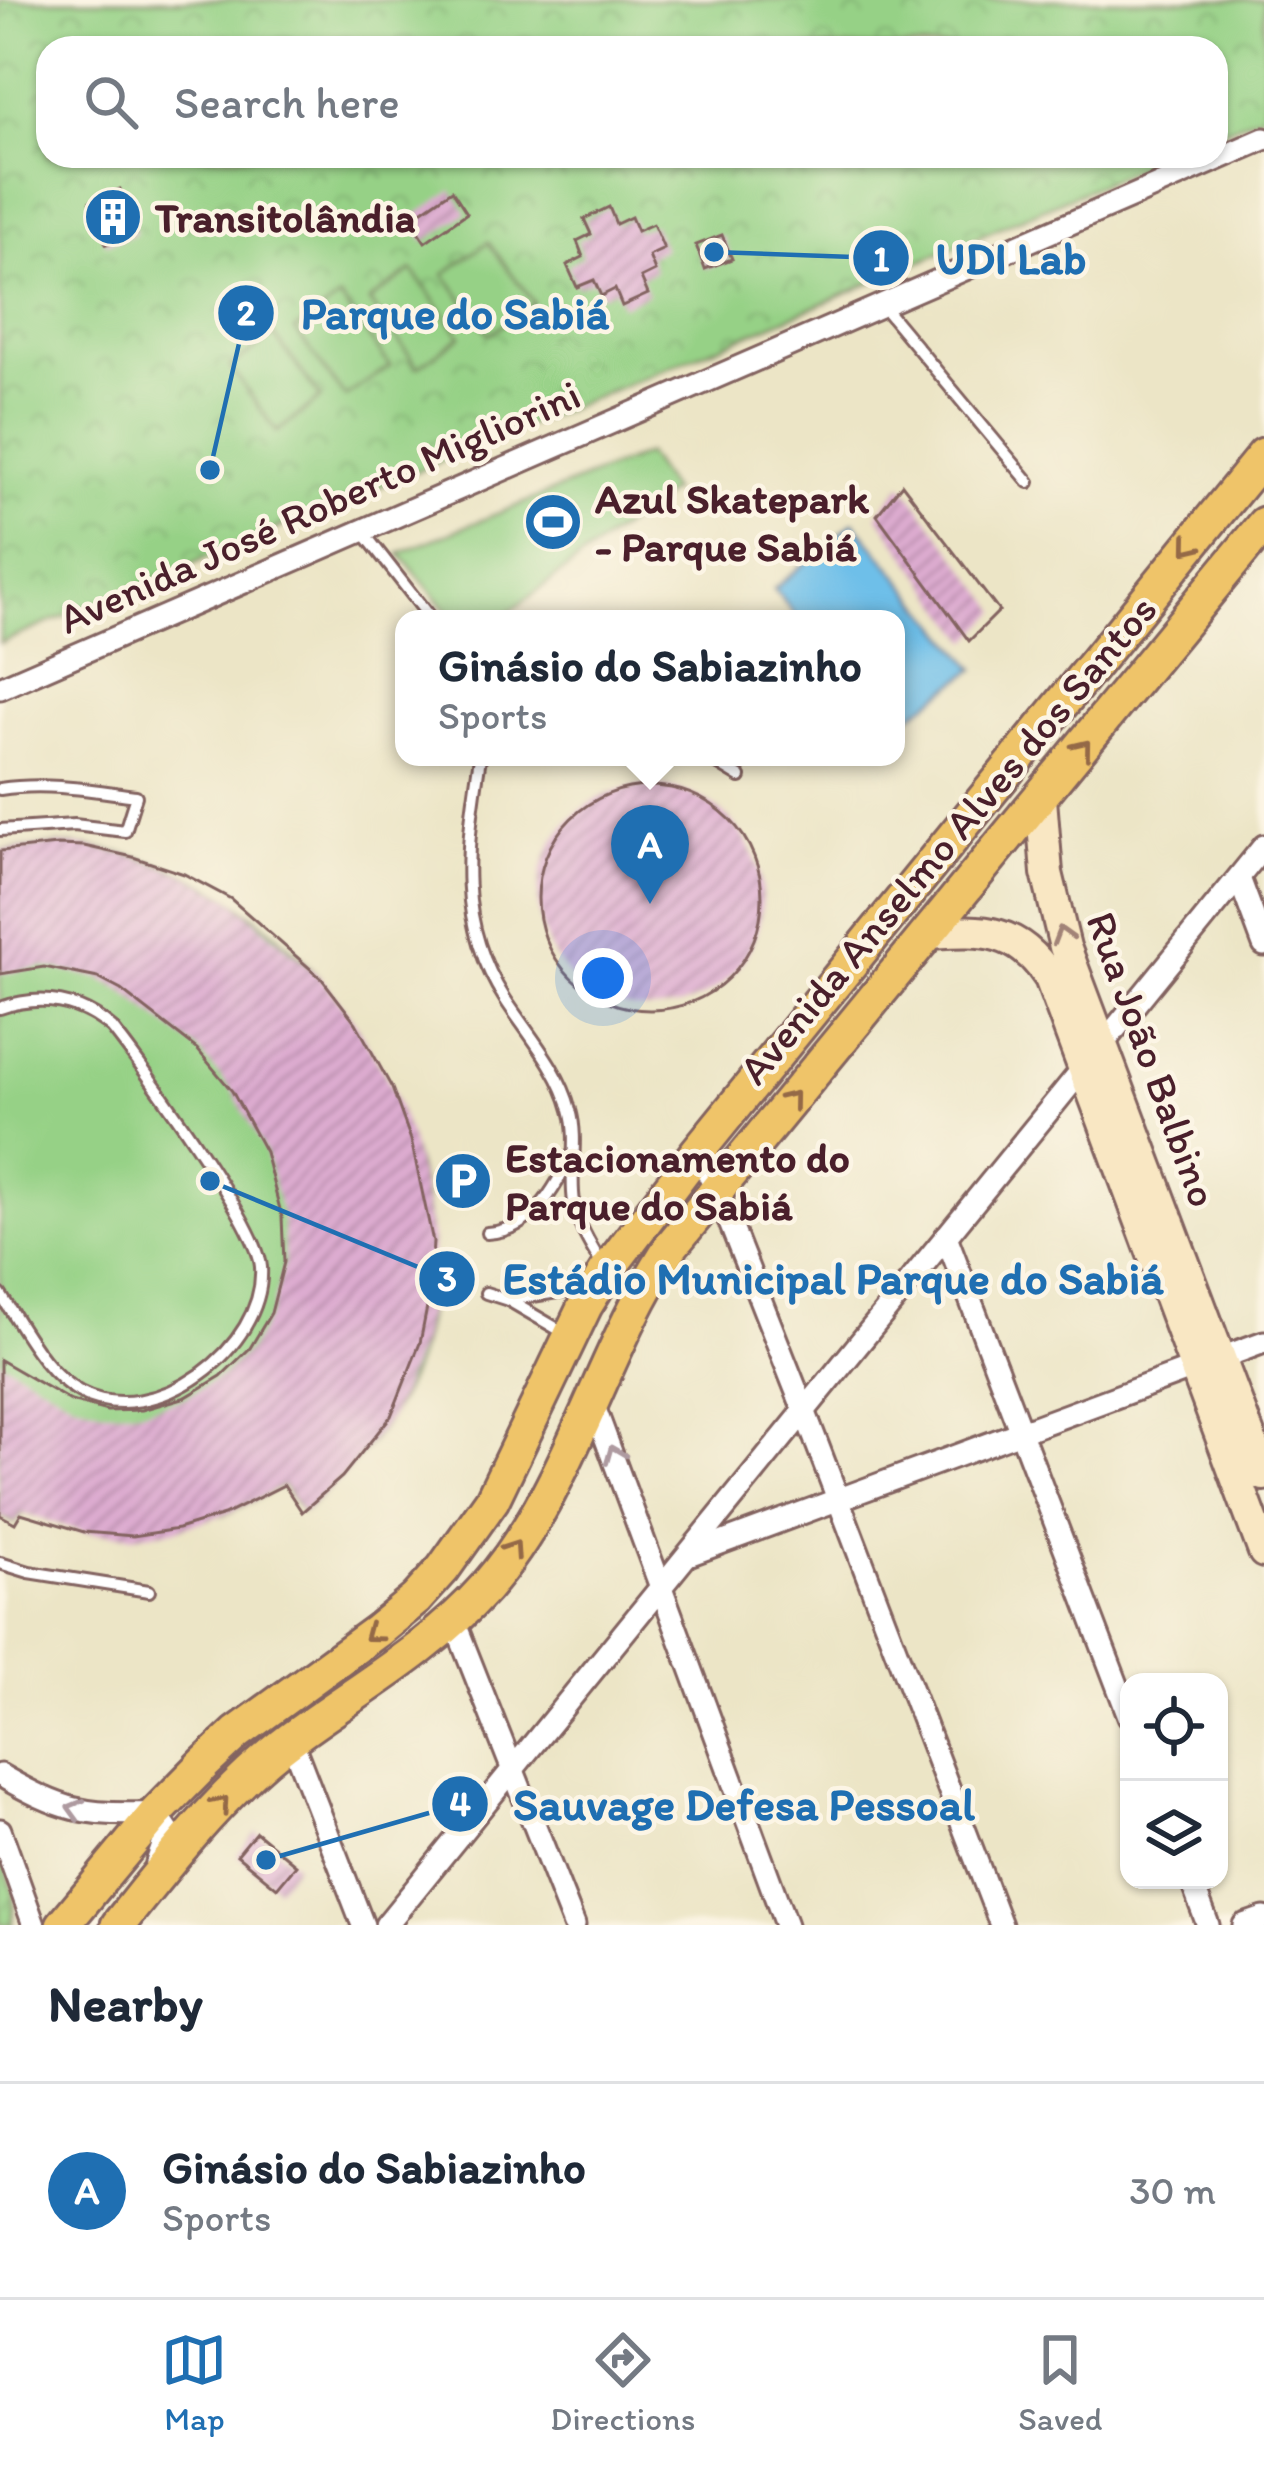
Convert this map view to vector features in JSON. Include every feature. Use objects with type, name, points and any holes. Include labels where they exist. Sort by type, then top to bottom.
[{"type":"main road","name":"Avenida Anselmo Alves dos Santos","points":[[63,1925],[156,1813],[237,1732],[377,1631],[443,1569],[492,1500],[601,1279],[697,1152],[1264,455]]},
{"type":"main road","name":"Avenida Anselmo Alves dos Santos","points":[[118,1925],[235,1787],[291,1738],[401,1664],[454,1621],[487,1586],[533,1518],[652,1275],[1264,524]]},
{"type":"main road","name":"Rua João Balbino","points":[[1041,799],[1054,907],[1093,1055],[1207,1365],[1264,1552]]},
{"type":"main road","name":"Rua João Balbino","points":[[929,932],[977,930],[1022,945],[1049,978],[1093,1055]]},
{"type":"main road","name":"Rua João Balbino","points":[[1207,1365],[1264,1475]]},
{"type":"street","name":"Avenida José Roberto Migliorini","points":[[1228,155],[1264,139]]},
{"type":"street","name":"Avenida José Roberto Migliorini","points":[[0,688],[1197,168]]},
{"type":"street","points":[[386,1925],[1264,846]]},
{"type":"street","points":[[1239,878],[1264,945]]},
{"type":"street","points":[[697,1152],[717,1190],[804,1410],[1001,1925]]},
{"type":"street","points":[[946,1236],[1120,1692]]},
{"type":"street","points":[[690,1555],[1264,1342]]},
{"type":"street","points":[[592,1401],[624,1477],[659,1588],[786,1925]]},
{"type":"street","points":[[454,1621],[574,1925]]},
{"type":"street","points":[[291,1738],[363,1925]]},
{"type":"street","points":[[0,1774],[70,1810],[114,1816],[156,1813],[168,1831],[145,1892]]},
{"type":"street","points":[[0,1830],[34,1925]]},
{"type":"street","points":[[1194,1889],[1208,1925]]},
{"type":"street","points":[[1244,1925],[1264,1918]]},
{"type":"lane","points":[[881,304],[1029,482]]},
{"type":"lane","points":[[361,530],[424,610]]},
{"type":"lane","points":[[479,766],[472,808],[469,915],[473,935],[494,982],[563,1089],[576,1146],[574,1206],[601,1279],[508,1300]]},
{"type":"lane","points":[[722,766],[740,777]]},
{"type":"lane","points":[[0,788],[60,787],[136,796],[125,831],[74,825],[0,830]]},
{"type":"lane","points":[[0,1008],[37,1000],[67,1003],[83,1007],[112,1028],[240,1215],[258,1251],[261,1271],[248,1320],[218,1362],[175,1388],[115,1401],[89,1396],[66,1383],[0,1294]]},
{"type":"lane","points":[[487,1233],[504,1232],[540,1208],[576,1146]]},
{"type":"lane","points":[[486,1293],[508,1300],[571,1337]]},
{"type":"lane","points":[[0,1563],[148,1591]]},
{"type":"green space","points":[[0,0],[1264,0],[1264,113],[1228,129],[1228,36],[36,36],[36,168],[1137,168],[836,298],[0,643]]},
{"type":"green space","points":[[488,242],[534,303],[489,334],[444,274]]},
{"type":"green space","points":[[412,270],[461,336],[418,367],[369,301]]},
{"type":"green space","points":[[340,298],[390,366],[345,397],[295,330]]},
{"type":"green space","points":[[274,335],[321,398],[277,432],[230,367]]},
{"type":"green space","name":"Azul Skatepark - Parque Sabiá","points":[[646,454],[671,491],[512,610],[446,610],[399,553]]},
{"type":"green space","points":[[57,845],[124,854],[187,876],[243,908],[293,951],[337,1001],[373,1057],[401,1117],[429,1227],[430,1298],[421,1345],[404,1390],[380,1429],[302,1512],[283,1485],[224,1515],[22,1513],[15,1523],[0,1515],[0,851]]},
{"type":"green space","points":[[0,1849],[14,1894],[12,1925],[0,1925]]},
{"type":"water","points":[[854,522],[975,669],[905,720],[905,610],[791,610],[774,589]]},
{"type":"building","name":"Transitolândia","points":[[120,189],[136,234],[106,244],[90,201]]},
{"type":"building","points":[[452,190],[467,213],[425,242],[410,219]]},
{"type":"building","points":[[609,207],[616,224],[631,217],[637,231],[653,224],[664,249],[649,256],[655,271],[641,278],[648,294],[622,306],[615,289],[601,296],[594,280],[577,287],[567,265],[583,257],[577,241],[591,234],[584,219]]},
{"type":"building","points":[[722,235],[732,259],[705,269],[696,245]]},
{"type":"building","points":[[902,484],[999,611],[969,641],[877,515]]},
{"type":"building","points":[[650,786],[693,795],[729,819],[753,855],[762,898],[753,941],[729,977],[693,1001],[650,1010],[607,1001],[571,977],[547,941],[538,898],[547,855],[571,819],[607,795]]},
{"type":"building","points":[[57,845],[133,857],[184,874],[231,899],[322,979],[356,1023],[392,1088],[411,1140],[433,1242],[420,1343],[391,1416],[342,1477],[302,1512],[284,1485],[224,1515],[133,1536],[84,1532],[21,1513],[15,1523],[0,1515],[0,1360],[71,1401],[107,1411],[142,1410],[186,1397],[221,1376],[250,1348],[271,1313],[284,1262],[282,1217],[265,1152],[232,1091],[197,1049],[121,990],[98,978],[44,967],[0,974],[0,851]]},
{"type":"building","points":[[256,1832],[296,1865],[277,1888],[237,1855]]},
{"type":"place","name":"Transitolândia","points":[[113,217]]},
{"type":"place","name":"UDI Lab","points":[[714,252]]},
{"type":"place","name":"Parque do Sabiá","points":[[210,470]]},
{"type":"place","name":"Azul Skatepark - Parque Sabiá","points":[[553,522]]},
{"type":"place","name":"Ginásio do Sabiazinho","points":[[650,904]]},
{"type":"place","name":"Estádio Municipal Parque do Sabiá","points":[[210,1181]]},
{"type":"place","name":"Estacionamento do Parque do Sabiá","points":[[463,1181]]},
{"type":"place","name":"Sauvage Defesa Pessoal","points":[[266,1860]]}]
